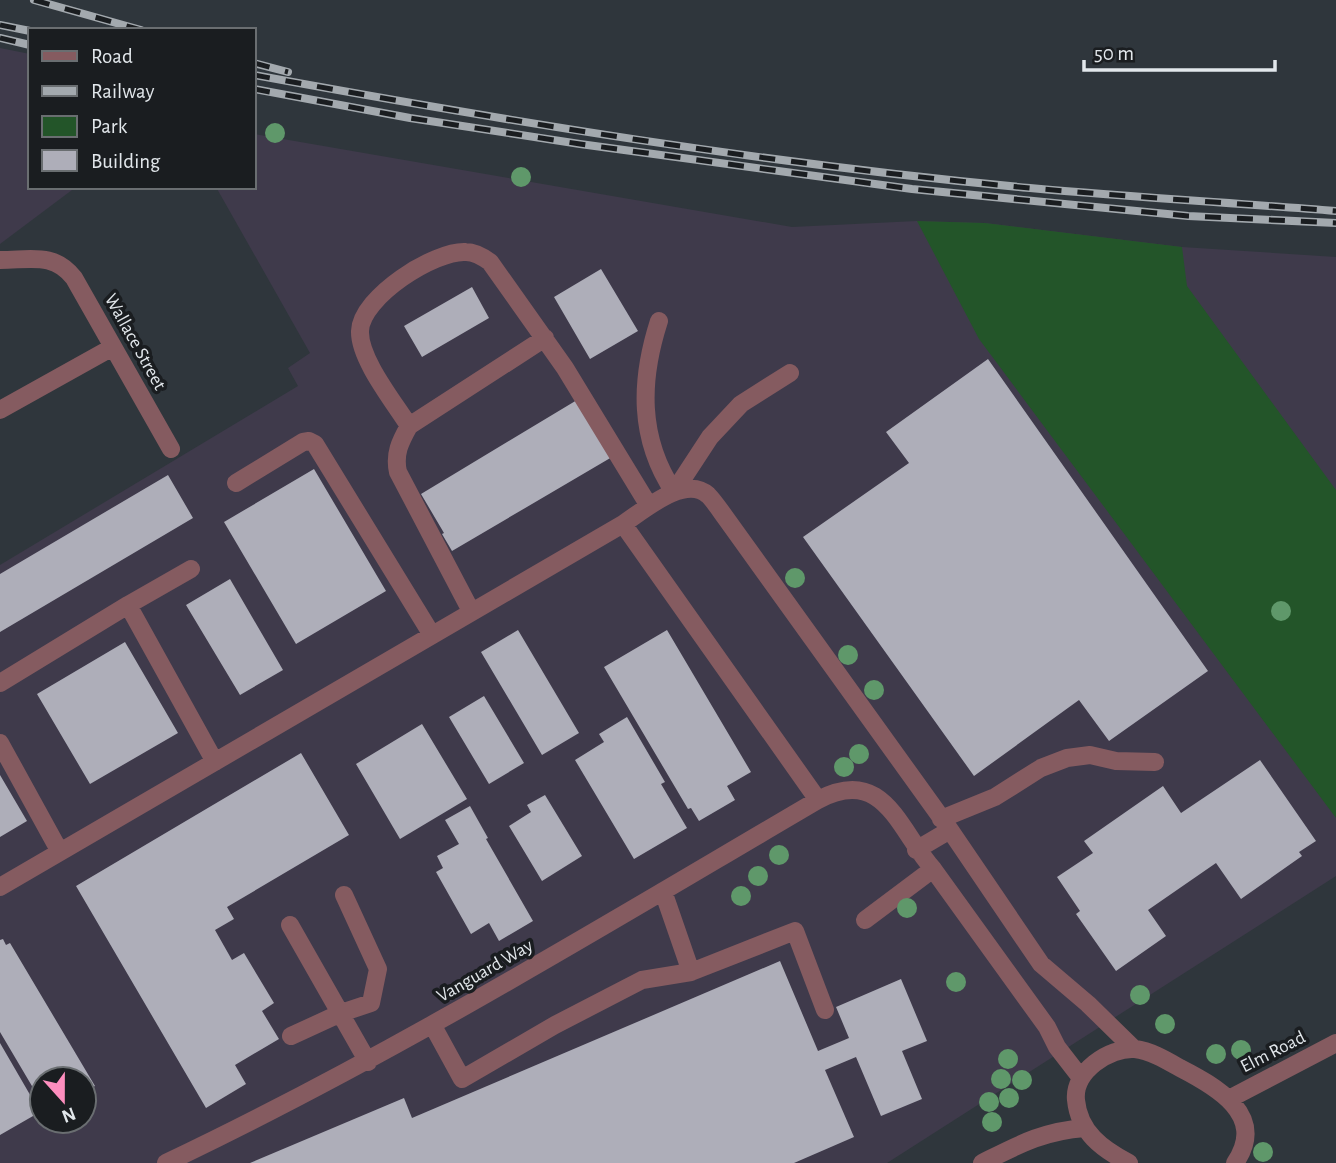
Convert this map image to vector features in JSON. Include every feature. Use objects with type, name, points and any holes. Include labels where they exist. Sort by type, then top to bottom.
[{"type":"street","points":[[409,426],[364,354],[360,341],[361,319],[370,304],[420,266],[464,251],[480,255],[490,262],[545,338],[649,506]]},
{"type":"street","name":"Wallace Street","points":[[0,260],[55,260],[75,278],[171,449]]},
{"type":"street","points":[[659,321],[646,372],[645,411],[655,454],[663,476],[674,492]]},
{"type":"street","points":[[471,611],[398,472],[398,447],[409,426],[545,338]]},
{"type":"street","points":[[0,410],[113,347]]},
{"type":"street","points":[[674,492],[710,437],[741,404],[790,373]]},
{"type":"street","points":[[236,483],[303,442],[315,444],[432,635]]},
{"type":"street","points":[[0,887],[623,524],[649,506],[674,492],[692,488],[706,493],[946,824],[1041,964],[1088,1004],[1134,1049]]},
{"type":"street","points":[[623,524],[680,600],[818,800]]},
{"type":"street","points":[[0,683],[191,569]]},
{"type":"street","points":[[128,605],[215,762]]},
{"type":"street","points":[[0,743],[60,852]]},
{"type":"street","points":[[916,850],[946,824],[1041,768],[1067,758],[1090,755],[1116,761],[1155,762]]},
{"type":"street","name":"Vanguard Way","points":[[166,1163],[368,1062],[818,800],[835,791],[848,789],[873,796],[890,809],[916,850],[933,869],[1081,1078]]},
{"type":"street","points":[[865,920],[933,869]]},
{"type":"street","points":[[663,891],[691,972]]},
{"type":"street","points":[[291,1036],[341,1013],[371,1003],[378,969],[344,895]]},
{"type":"street","points":[[290,925],[368,1062]]},
{"type":"street","points":[[433,1026],[462,1079],[555,1024],[642,980],[691,972],[795,931],[825,1010]]},
{"type":"street","name":"Elm Road","points":[[1229,1099],[1336,1043]]},
{"type":"street","points":[[1129,1163],[1098,1144],[1085,1128],[1076,1098],[1081,1078],[1102,1058],[1134,1049],[1154,1054],[1211,1084],[1229,1099],[1244,1124],[1245,1140],[1235,1163]]},
{"type":"street","points":[[982,1163],[1024,1142],[1058,1130],[1085,1128]]},
{"type":"shaded area","points":[[0,48],[28,54],[28,189],[73,189],[0,244]]},
{"type":"shaded area","points":[[256,134],[792,227],[917,221],[985,223],[1182,247],[1336,257],[1336,876],[887,1163],[0,1163],[0,565],[298,386],[288,368],[310,353],[217,189],[256,189]]},
{"type":"green space","points":[[917,221],[985,223],[1182,247],[1187,286],[1336,490],[1336,818],[979,339]]},
{"type":"building","points":[[601,269],[638,331],[590,359],[554,297]]},
{"type":"building","points":[[472,287],[489,318],[422,357],[404,326]]},
{"type":"building","points":[[988,359],[1208,671],[1109,741],[1079,700],[974,776],[803,537],[909,463],[886,432]]},
{"type":"building","points":[[577,400],[612,457],[452,551],[421,494]]},
{"type":"building","points":[[314,469],[386,591],[296,644],[224,522]]},
{"type":"building","points":[[168,475],[193,518],[0,632],[0,574]]},
{"type":"building","points":[[230,579],[283,670],[240,695],[186,605]]},
{"type":"building","points":[[518,630],[579,733],[542,755],[481,652]]},
{"type":"building","points":[[667,630],[751,772],[727,786],[735,800],[699,821],[691,808],[688,809],[604,667]]},
{"type":"building","points":[[125,642],[178,733],[90,784],[37,694]]},
{"type":"building","points":[[484,696],[524,763],[489,784],[449,717]]},
{"type":"building","points":[[627,717],[665,782],[661,784],[687,828],[634,859],[575,760],[604,742],[599,734]]},
{"type":"building","points":[[422,724],[467,799],[400,839],[356,764]]},
{"type":"building","points":[[301,753],[349,835],[227,907],[234,919],[215,930],[232,960],[244,953],[274,1003],[262,1011],[279,1039],[235,1065],[246,1084],[206,1108],[76,886]]},
{"type":"building","points":[[1260,760],[1316,841],[1299,852],[1302,856],[1241,899],[1216,863],[1148,910],[1166,936],[1116,971],[1076,914],[1080,911],[1057,877],[1093,853],[1084,841],[1163,786],[1181,813]]},
{"type":"building","points":[[0,775],[27,821],[0,837]]},
{"type":"building","points":[[545,795],[582,856],[542,881],[509,826],[531,812],[527,805]]},
{"type":"building","points":[[470,806],[533,921],[499,941],[489,923],[471,934],[436,872],[443,868],[437,856],[459,844],[445,820]]},
{"type":"building","points":[[3,939],[6,945],[10,943],[83,1065],[28,1065],[28,1079],[0,1032],[0,940]]},
{"type":"building","points":[[780,961],[818,1051],[849,1038],[836,1007],[901,979],[927,1041],[902,1051],[922,1099],[881,1116],[856,1057],[825,1070],[854,1137],[794,1163],[250,1163],[404,1098],[412,1118]]},
{"type":"building","points":[[0,1043],[28,1091],[28,1119],[0,1135]]},
{"type":"railway","points":[[34,0],[134,28]]},
{"type":"railway","points":[[0,25],[28,31]]},
{"type":"railway","points":[[0,38],[28,45]]},
{"type":"railway","points":[[256,64],[288,72]]},
{"type":"railway","points":[[256,75],[544,125],[835,167],[1030,188],[1336,211]]},
{"type":"railway","points":[[256,89],[410,118],[580,144],[912,189],[1188,216],[1336,223]]}]
